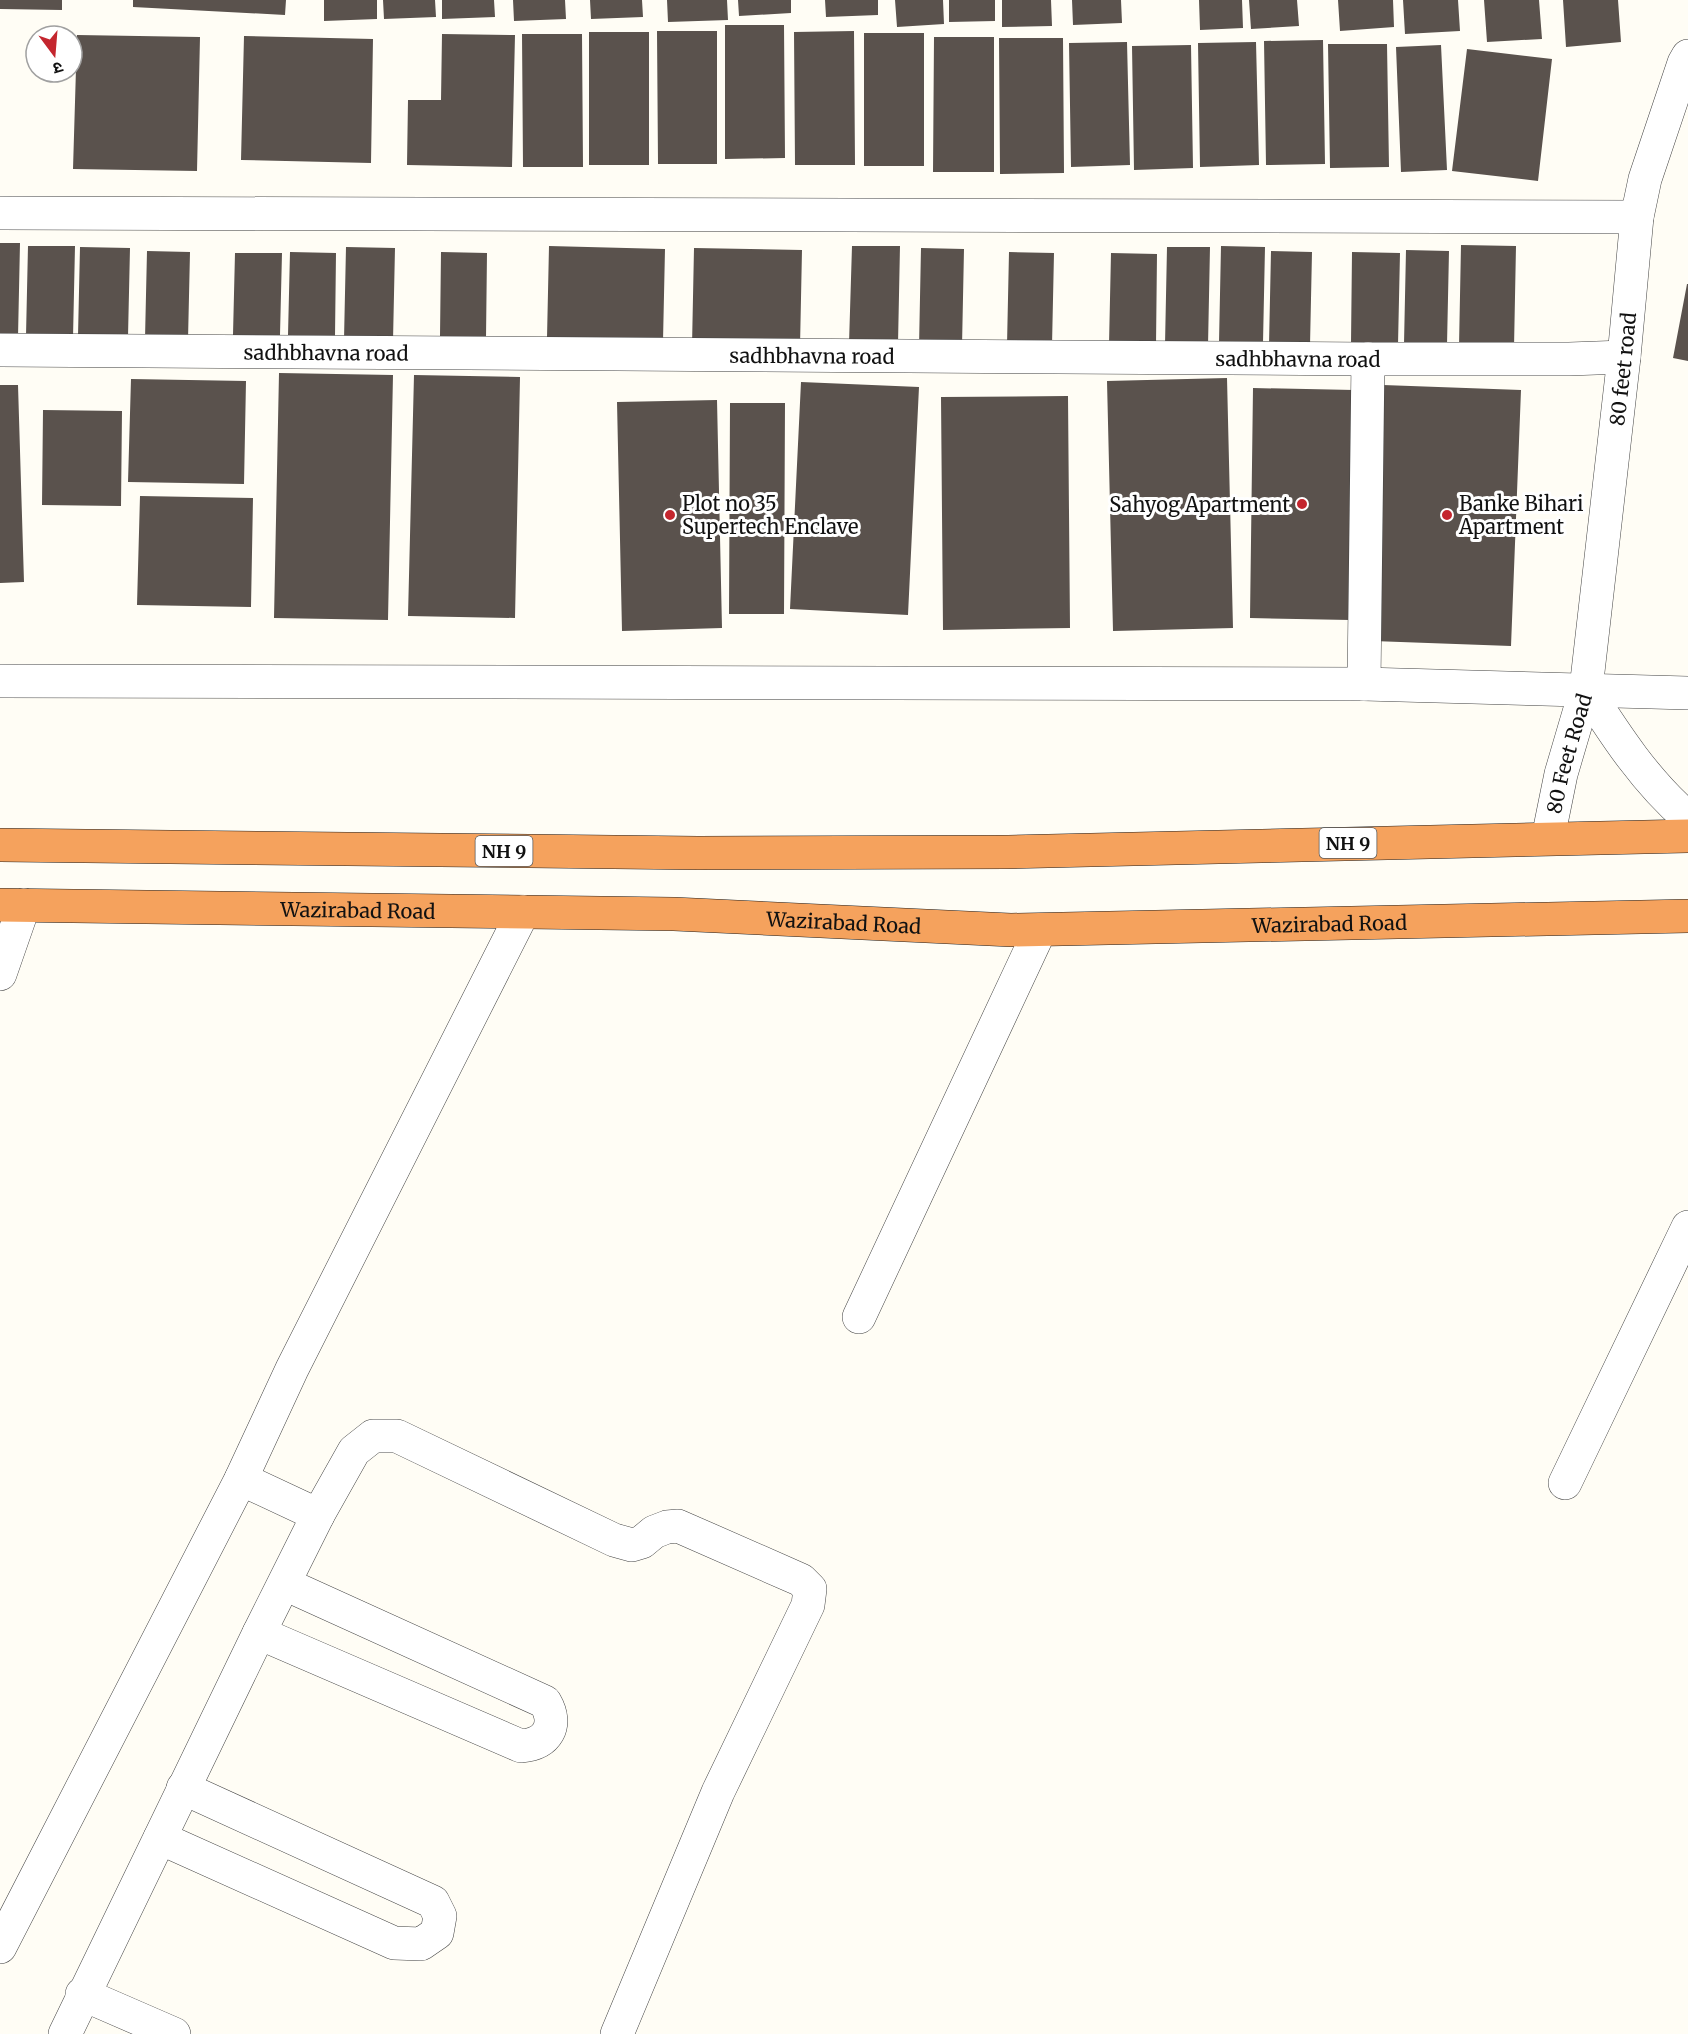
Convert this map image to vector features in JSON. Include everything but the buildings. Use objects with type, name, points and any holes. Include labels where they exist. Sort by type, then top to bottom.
[{"type":"highway","name":"NH 9","points":[[0,845],[698,854],[1008,852],[1688,836]]},
{"type":"highway","name":"Wazirabad Road","points":[[12,905],[674,914],[1026,930],[1688,916]]},
{"type":"street","name":"80 feet road","points":[[1586,689],[1624,357],[1637,217],[1646,179],[1688,56]]},
{"type":"street","points":[[0,213],[1637,217]]},
{"type":"street","name":"sadhbhavna road","points":[[0,350],[1368,359],[1624,357]]},
{"type":"street","points":[[1364,684],[1368,359]]},
{"type":"street","points":[[0,681],[1364,684],[1688,693]]},
{"type":"street","name":"80 Feet Road","points":[[1586,689],[1623,747],[1646,775],[1688,818]]},
{"type":"street","name":"80 Feet Road","points":[[1548,838],[1561,774],[1586,689]]},
{"type":"street","points":[[0,974],[12,905]]},
{"type":"street","points":[[0,1947],[241,1479],[292,1369],[523,912]]},
{"type":"street","points":[[859,1317],[1026,930]]},
{"type":"street","points":[[1565,1484],[1688,1227]]},
{"type":"street","points":[[65,2034],[82,1994],[318,1515],[354,1451],[372,1436],[397,1436],[614,1540],[632,1545],[642,1542],[654,1532],[678,1526],[801,1580],[810,1589],[808,1605],[718,1792],[617,2034]]},
{"type":"street","points":[[241,1479],[318,1515]]},
{"type":"street","points":[[259,1633],[520,1746],[532,1745],[543,1740],[550,1728],[552,1713],[545,1702],[285,1584]]},
{"type":"street","points":[[160,1838],[394,1943],[420,1944],[437,1933],[440,1916],[433,1902],[183,1788]]},
{"type":"street","points":[[82,1994],[174,2034]]},
{"type":"place","name":"Sahyog Apartment","points":[[1302,504]]},
{"type":"place","name":"Plot no 35 Supertech Enclave","points":[[670,515]]},
{"type":"place","name":"Banke Bihari Apartment","points":[[1447,515]]}]
